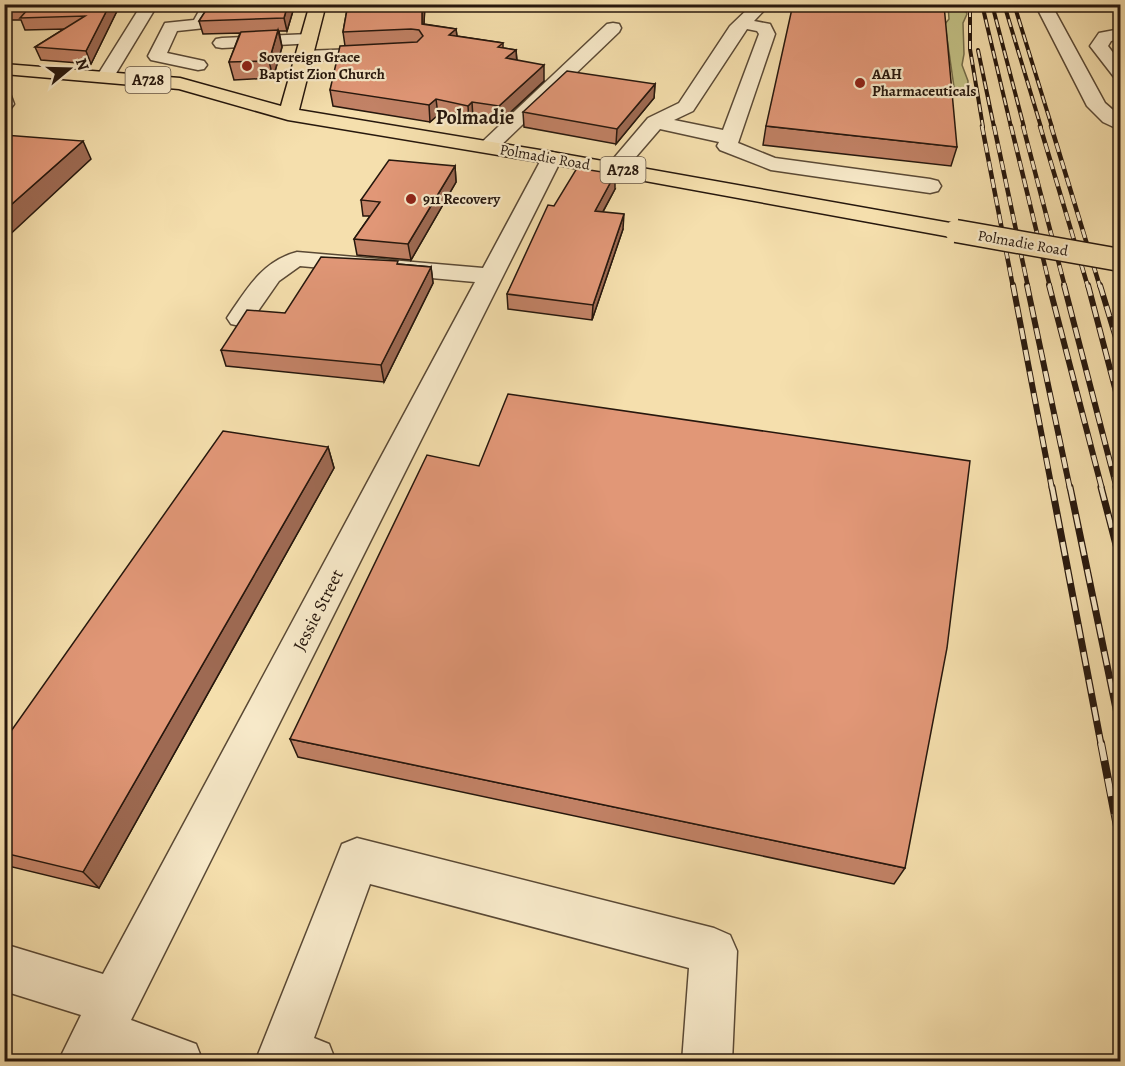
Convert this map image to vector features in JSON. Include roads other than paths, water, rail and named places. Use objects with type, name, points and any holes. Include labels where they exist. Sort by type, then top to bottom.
[{"type":"main road","points":[[288,114],[318,4]]},
{"type":"main road","name":"Polmadie Road","points":[[4,69],[180,84],[288,114],[615,169],[1120,260]]},
{"type":"street","points":[[106,76],[150,4]]},
{"type":"street","points":[[198,65],[157,56],[171,26],[199,25],[211,4]]},
{"type":"street","points":[[615,169],[655,122],[686,107],[736,30],[762,4]]},
{"type":"street","points":[[1043,4],[1097,106],[1120,124]]},
{"type":"street","points":[[744,23],[764,28],[767,34],[727,146],[771,164],[930,186]]},
{"type":"street","points":[[488,147],[613,28]]},
{"type":"street","points":[[1120,34],[1105,37],[1099,46],[1120,73]]},
{"type":"street","points":[[222,43],[402,52]]},
{"type":"street","points":[[655,122],[730,138]]},
{"type":"street","name":"Jessie Street","points":[[98,1032],[552,158]]},
{"type":"street","points":[[240,318],[270,273],[281,264],[297,258],[491,276]]},
{"type":"street","points":[[291,1059],[357,859],[714,951],[707,1062]]},
{"type":"street","points":[[4,967],[98,1032],[178,1062]]},
{"type":"railway","points":[[982,4],[1011,127]]},
{"type":"railway","points":[[992,4],[1024,127]]},
{"type":"railway","points":[[1004,4],[1041,127]]},
{"type":"railway","points":[[1014,4],[1052,127]]},
{"type":"railway","points":[[970,9],[970,49],[983,127]]},
{"type":"railway","points":[[978,50],[994,127]]},
{"type":"railway","points":[[982,126],[1013,287]]},
{"type":"railway","points":[[994,126],[1028,287]]},
{"type":"railway","points":[[1011,126],[1050,287]]},
{"type":"railway","points":[[1023,126],[1065,287]]},
{"type":"railway","points":[[1040,126],[1088,287]]},
{"type":"railway","points":[[1051,126],[1100,287]]},
{"type":"railway","points":[[1013,285],[1052,489]]},
{"type":"railway","points":[[1027,285],[1070,489]]},
{"type":"railway","points":[[1049,285],[1102,489]]},
{"type":"railway","points":[[1064,285],[1117,489]]},
{"type":"railway","points":[[1088,285],[1120,407]]},
{"type":"railway","points":[[1100,285],[1120,351]]},
{"type":"railway","points":[[1052,487],[1101,744]]},
{"type":"railway","points":[[1070,487],[1120,728]]},
{"type":"railway","points":[[1101,487],[1120,560]]},
{"type":"railway","points":[[1116,487],[1120,502]]},
{"type":"railway","points":[[1101,743],[1120,842]]},
{"type":"place","name":"Sovereign Grace Baptist Zion Church","points":[[247,66]]},
{"type":"place","name":"AAH Pharmaceuticals","points":[[860,83]]},
{"type":"place","name":"911 Recovery","points":[[411,199]]},
{"type":"district","name":"Polmadie","points":[[475,117]]}]
